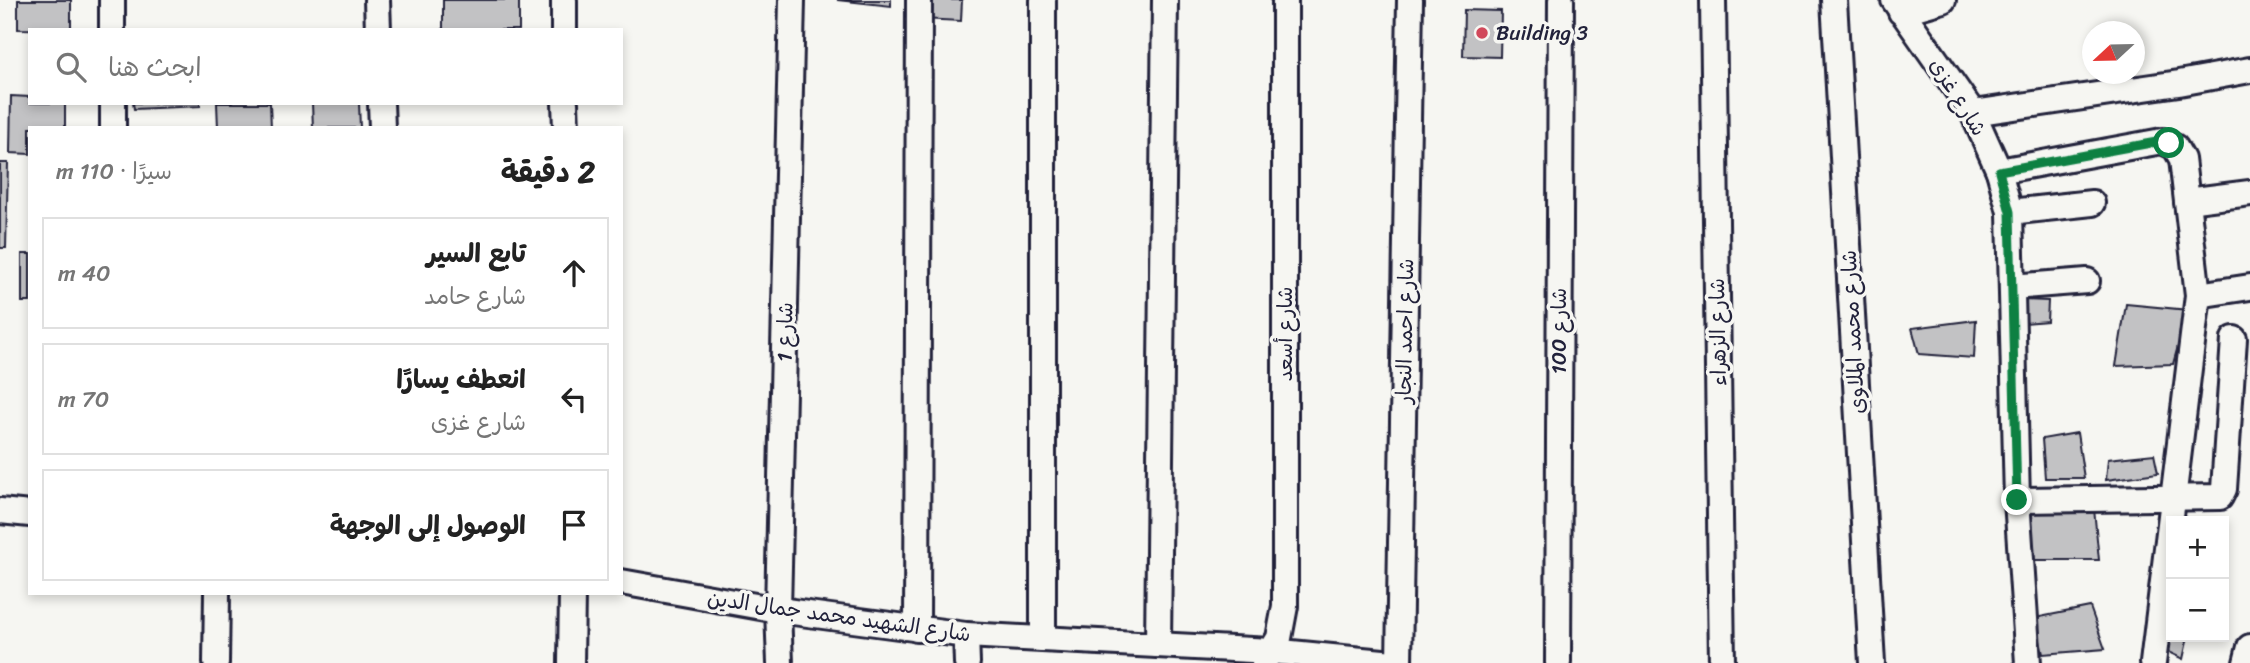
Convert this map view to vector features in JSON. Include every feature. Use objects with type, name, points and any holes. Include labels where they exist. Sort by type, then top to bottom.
[{"type":"street","points":[[112,0],[112,28]]},
{"type":"street","points":[[377,0],[378,28]]},
{"type":"street","points":[[564,0],[564,28]]},
{"type":"street","name":"شارع 1","points":[[780,663],[778,610],[792,0]]},
{"type":"street","points":[[917,629],[919,0]]},
{"type":"street","points":[[1043,0],[1044,639]]},
{"type":"street","points":[[1158,645],[1165,0]]},
{"type":"street","name":"شارع أسعد","points":[[1267,657],[1279,638],[1285,606],[1285,0]]},
{"type":"street","name":"شارع احمد النجار","points":[[1399,663],[1410,0]]},
{"type":"street","name":"شارع 100","points":[[1558,663],[1561,0]]},
{"type":"street","name":"شارع الزهراء","points":[[1713,0],[1722,663]]},
{"type":"street","name":"شارع محمد الملاوى","points":[[1834,0],[1872,663]]},
{"type":"street","points":[[1897,6],[1943,0]]},
{"type":"street","name":"شارع غزى","points":[[1897,6],[1973,113],[1999,171],[2010,212],[2017,500],[2028,663]]},
{"type":"street","points":[[1973,113],[2250,70]]},
{"type":"street","points":[[113,105],[113,126]]},
{"type":"street","points":[[381,105],[382,126]]},
{"type":"street","points":[[565,105],[566,126]]},
{"type":"street","points":[[1999,171],[2162,141],[2175,147],[2180,153],[2198,295],[2152,663]]},
{"type":"street","points":[[2187,201],[2250,193]]},
{"type":"street","points":[[2010,212],[2092,203]]},
{"type":"street","points":[[2012,287],[2087,281]]},
{"type":"street","points":[[2198,295],[2250,287]]},
{"type":"street","points":[[2017,500],[2220,497],[2223,492],[2234,339]]},
{"type":"street","points":[[0,511],[28,514]]},
{"type":"street","name":"شارع الشهيد محمد جمال الدين","points":[[623,583],[778,610],[966,635],[1044,639],[1120,653],[1158,645],[1267,657],[1394,663]]},
{"type":"street","points":[[216,663],[217,595]]},
{"type":"street","points":[[572,595],[572,663]]},
{"type":"street","points":[[966,635],[967,663]]},
{"type":"street","points":[[2246,663],[2250,647]]},
{"type":"building","points":[[18,0],[71,0],[71,28],[18,29]]},
{"type":"building","points":[[443,0],[519,0],[519,28],[443,28]]},
{"type":"building","points":[[837,0],[891,0],[891,6]]},
{"type":"building","points":[[922,0],[962,0],[961,21],[921,19]]},
{"type":"building","name":"Building 3","points":[[1464,10],[1501,11],[1500,57],[1463,56]]},
{"type":"building","points":[[11,96],[28,97],[28,105],[65,105],[65,126],[28,126],[28,154],[10,153]]},
{"type":"building","points":[[133,105],[200,105],[200,106],[134,109]]},
{"type":"building","points":[[217,105],[270,105],[271,126],[218,126]]},
{"type":"building","points":[[312,105],[359,105],[360,126],[313,126]]},
{"type":"building","points":[[0,163],[8,163],[6,248],[0,248]]},
{"type":"building","points":[[22,254],[28,254],[28,302],[22,302]]},
{"type":"building","points":[[2021,300],[2048,301],[2047,321],[2025,323]]},
{"type":"building","points":[[2126,304],[2188,310],[2173,364],[2116,366]]},
{"type":"building","points":[[1976,320],[1974,358],[1919,354],[1912,328]]},
{"type":"building","points":[[2077,433],[2084,478],[2045,478],[2042,439]]},
{"type":"building","points":[[2154,454],[2158,473],[2106,480],[2108,459]]},
{"type":"building","points":[[2094,509],[2099,560],[2030,560],[2027,511]]},
{"type":"building","points":[[2090,607],[2105,649],[2043,654],[2035,618]]},
{"type":"building","points":[[2168,642],[2187,642],[2183,659],[2166,651]]},
{"type":"place","name":"Building 3","points":[[1482,33]]},
{"type":"route","points":[[2017,500],[2010,212],[1999,171],[2162,141],[2169,143]]}]
